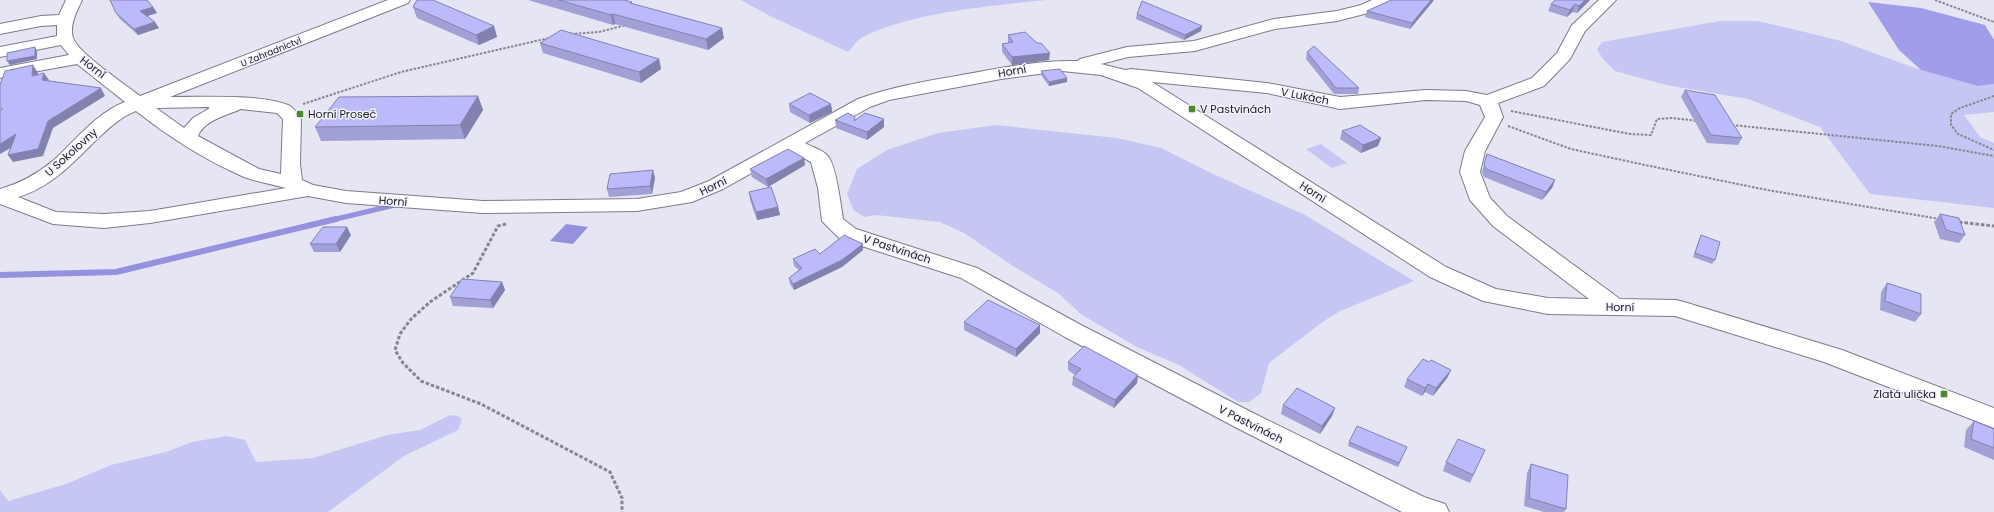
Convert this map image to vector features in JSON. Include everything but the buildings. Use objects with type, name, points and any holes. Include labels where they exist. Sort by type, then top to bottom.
[{"type":"street","points":[[0,52],[65,39],[65,20],[74,0]]},
{"type":"street","name":"U Zahradnictví","points":[[141,103],[402,0]]},
{"type":"street","points":[[1077,65],[1127,52],[1195,46],[1274,24],[1337,16],[1366,10],[1384,0]]},
{"type":"street","points":[[1608,0],[1578,29],[1564,55],[1538,82],[1491,110],[1475,151],[1470,172],[1480,200],[1500,221],[1615,307]]},
{"type":"street","points":[[0,29],[41,21],[65,20]]},
{"type":"street","name":"Horní","points":[[65,39],[80,58],[141,103],[171,129],[252,173],[346,197],[483,207],[637,205],[685,198],[700,193],[864,103],[883,96],[911,89],[1040,67],[1077,65],[1122,73],[1144,84],[1438,272],[1491,296],[1548,306],[1676,308],[1833,356],[1994,418]]},
{"type":"street","points":[[0,73],[80,58]]},
{"type":"street","name":"V Lukách","points":[[1122,73],[1267,88],[1340,103],[1426,95],[1466,96],[1491,110]]},
{"type":"street","points":[[0,196],[53,218],[104,221],[150,217],[300,186],[290,164],[292,118],[283,109],[265,105],[208,102],[141,103]]},
{"type":"street","name":"U Sokolovny","points":[[0,196],[23,189],[37,182],[49,174],[112,116],[141,103]]},
{"type":"street","points":[[188,139],[189,133],[197,123],[230,106],[249,104]]},
{"type":"street","name":"V Pastvinách","points":[[791,143],[820,159],[828,188],[833,221],[848,234],[902,250],[969,273],[1073,332],[1246,422],[1416,506],[1435,512]]},
{"type":"path","points":[[1934,0],[1994,22]]},
{"type":"path","points":[[564,35],[599,32],[628,24]]},
{"type":"path","points":[[283,109],[331,96],[401,72],[556,36]]},
{"type":"path","points":[[1994,96],[1960,108],[1951,114],[1951,125],[1958,134],[1994,150]]},
{"type":"path","points":[[1491,110],[1519,112],[1630,134],[1651,135],[1657,119],[1672,118],[1701,121]]},
{"type":"path","points":[[1491,110],[1515,130],[1571,149],[1767,190],[1941,219]]},
{"type":"path","points":[[1731,124],[1938,146],[1994,156]]},
{"type":"path","points":[[1956,221],[1994,226]]},
{"type":"path","points":[[498,226],[473,273],[430,302],[411,319],[400,334],[394,350],[404,364],[421,381],[481,404],[610,472],[622,498],[622,512]]},
{"type":"shaded area","points":[[741,0],[1046,0],[952,11],[905,22],[883,28],[861,38],[848,52],[770,16]]},
{"type":"shaded area","points":[[1868,2],[1921,8],[1985,25],[1994,40],[1994,84],[1978,86],[1921,70],[1899,50]]},
{"type":"shaded area","points":[[1720,21],[1758,21],[1841,41],[1915,68],[1978,86],[1994,84],[1994,112],[1964,115],[1980,137],[1994,143],[1994,208],[1870,194],[1820,127],[1748,99],[1666,85],[1615,71],[1603,59],[1597,49],[1602,42]]},
{"type":"shaded area","points":[[996,125],[1117,138],[1161,148],[1213,174],[1305,215],[1414,281],[1340,311],[1321,323],[1269,363],[1261,393],[1249,402],[1238,402],[1181,366],[1137,347],[1082,315],[1058,293],[1013,266],[964,233],[940,222],[876,215],[865,217],[854,211],[847,194],[857,169],[887,150],[938,133]]},
{"type":"shaded area","points":[[1321,144],[1347,163],[1332,168],[1306,149]]},
{"type":"shaded area","points":[[566,224],[588,227],[573,244],[550,241]]},
{"type":"shaded area","points":[[450,415],[458,416],[462,419],[458,430],[404,456],[328,512],[0,512],[0,490],[8,501],[66,484],[111,465],[166,452],[192,442],[227,436],[245,440],[256,462],[313,458],[387,435],[420,430]]},
{"type":"waterway","points":[[332,220],[395,205]]},
{"type":"waterway","points":[[0,275],[116,272],[336,219]]},
{"type":"place","name":"V Pastvinách","points":[[1192,109]]},
{"type":"place","name":"Horní Proseč","points":[[300,114]]},
{"type":"place","name":"Zlatá ulička","points":[[1944,394]]}]
